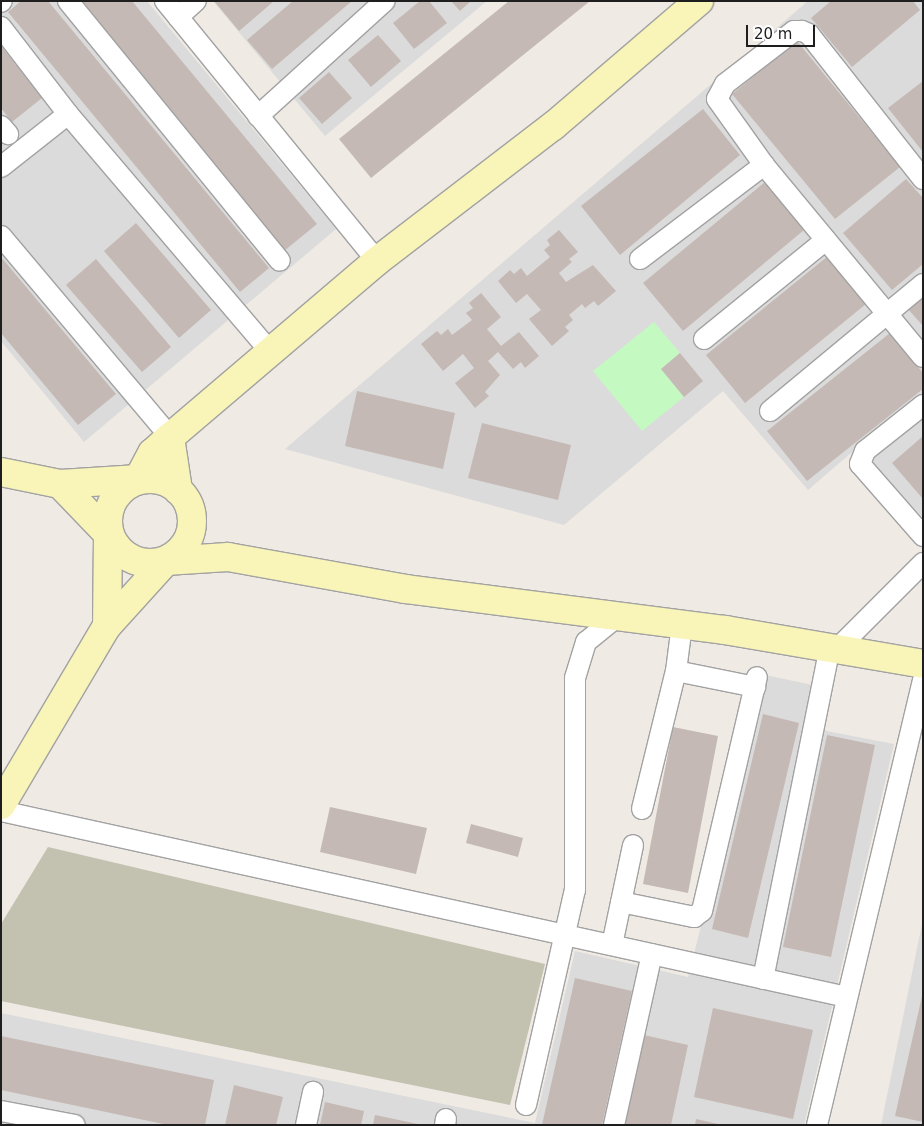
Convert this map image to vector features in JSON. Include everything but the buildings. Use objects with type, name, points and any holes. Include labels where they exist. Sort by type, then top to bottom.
[{"type":"street","points":[[68,1],[280,261]]},
{"type":"street","points":[[165,1],[377,262]]},
{"type":"street","points":[[178,17],[196,1]]},
{"type":"street","points":[[258,116],[385,1]]},
{"type":"street","points":[[107,626],[108,520],[113,501],[126,486],[138,479],[152,453],[272,354],[377,262],[553,126],[700,1]]},
{"type":"street","points":[[1,27],[68,114],[272,354]]},
{"type":"street","points":[[923,179],[809,34],[802,31],[794,32],[725,84],[717,98],[722,110],[764,165],[923,357]]},
{"type":"street","points":[[1,168],[68,114]]},
{"type":"street","points":[[640,259],[764,165]]},
{"type":"street","points":[[1,236],[170,437],[178,490],[193,516],[228,557]]},
{"type":"street","points":[[704,339],[826,240]]},
{"type":"street","points":[[770,411],[923,284]]},
{"type":"street","points":[[923,404],[864,451],[860,464],[923,536]]},
{"type":"street","points":[[1,472],[60,484],[138,479],[165,482],[178,490]]},
{"type":"street","points":[[60,484],[108,534],[125,555],[137,561],[228,557],[405,589],[616,618],[682,625],[834,648],[923,664]]},
{"type":"street","points":[[1,805],[107,626],[166,561],[186,542],[193,516]]},
{"type":"street","points":[[763,978],[834,648],[923,563]]},
{"type":"street","points":[[526,1105],[576,890],[575,678],[586,642],[616,618]]},
{"type":"street","points":[[642,809],[676,670],[682,625]]},
{"type":"street","points":[[622,902],[694,917],[702,911],[756,682],[676,670]]},
{"type":"street","points":[[817,1125],[923,679]]},
{"type":"street","points":[[1,811],[847,997]]},
{"type":"street","points":[[612,945],[633,845]]},
{"type":"street","points":[[614,1125],[652,954]]},
{"type":"street","points":[[306,1125],[313,1092]]},
{"type":"street","points":[[1,1111],[75,1125]]},
{"type":"shaded area","points":[[1,1],[147,1],[336,229],[84,442],[1,341]]},
{"type":"shaded area","points":[[213,1],[487,1],[325,136]]},
{"type":"shaded area","points":[[808,1],[923,1],[923,518],[858,447],[808,490],[723,391],[564,525],[285,449]]},
{"type":"shaded area","points":[[765,675],[813,685],[806,727],[894,744],[804,1125],[1,1125],[1,1013],[535,1123],[575,951],[688,977]]},
{"type":"shaded area","points":[[48,847],[545,964],[510,1105],[1,1001],[1,924]]},
{"type":"shaded area","points":[[923,919],[923,1125],[881,1125]]},
{"type":"green space","points":[[654,322],[680,353],[661,369],[684,397],[642,431],[593,371]]}]
